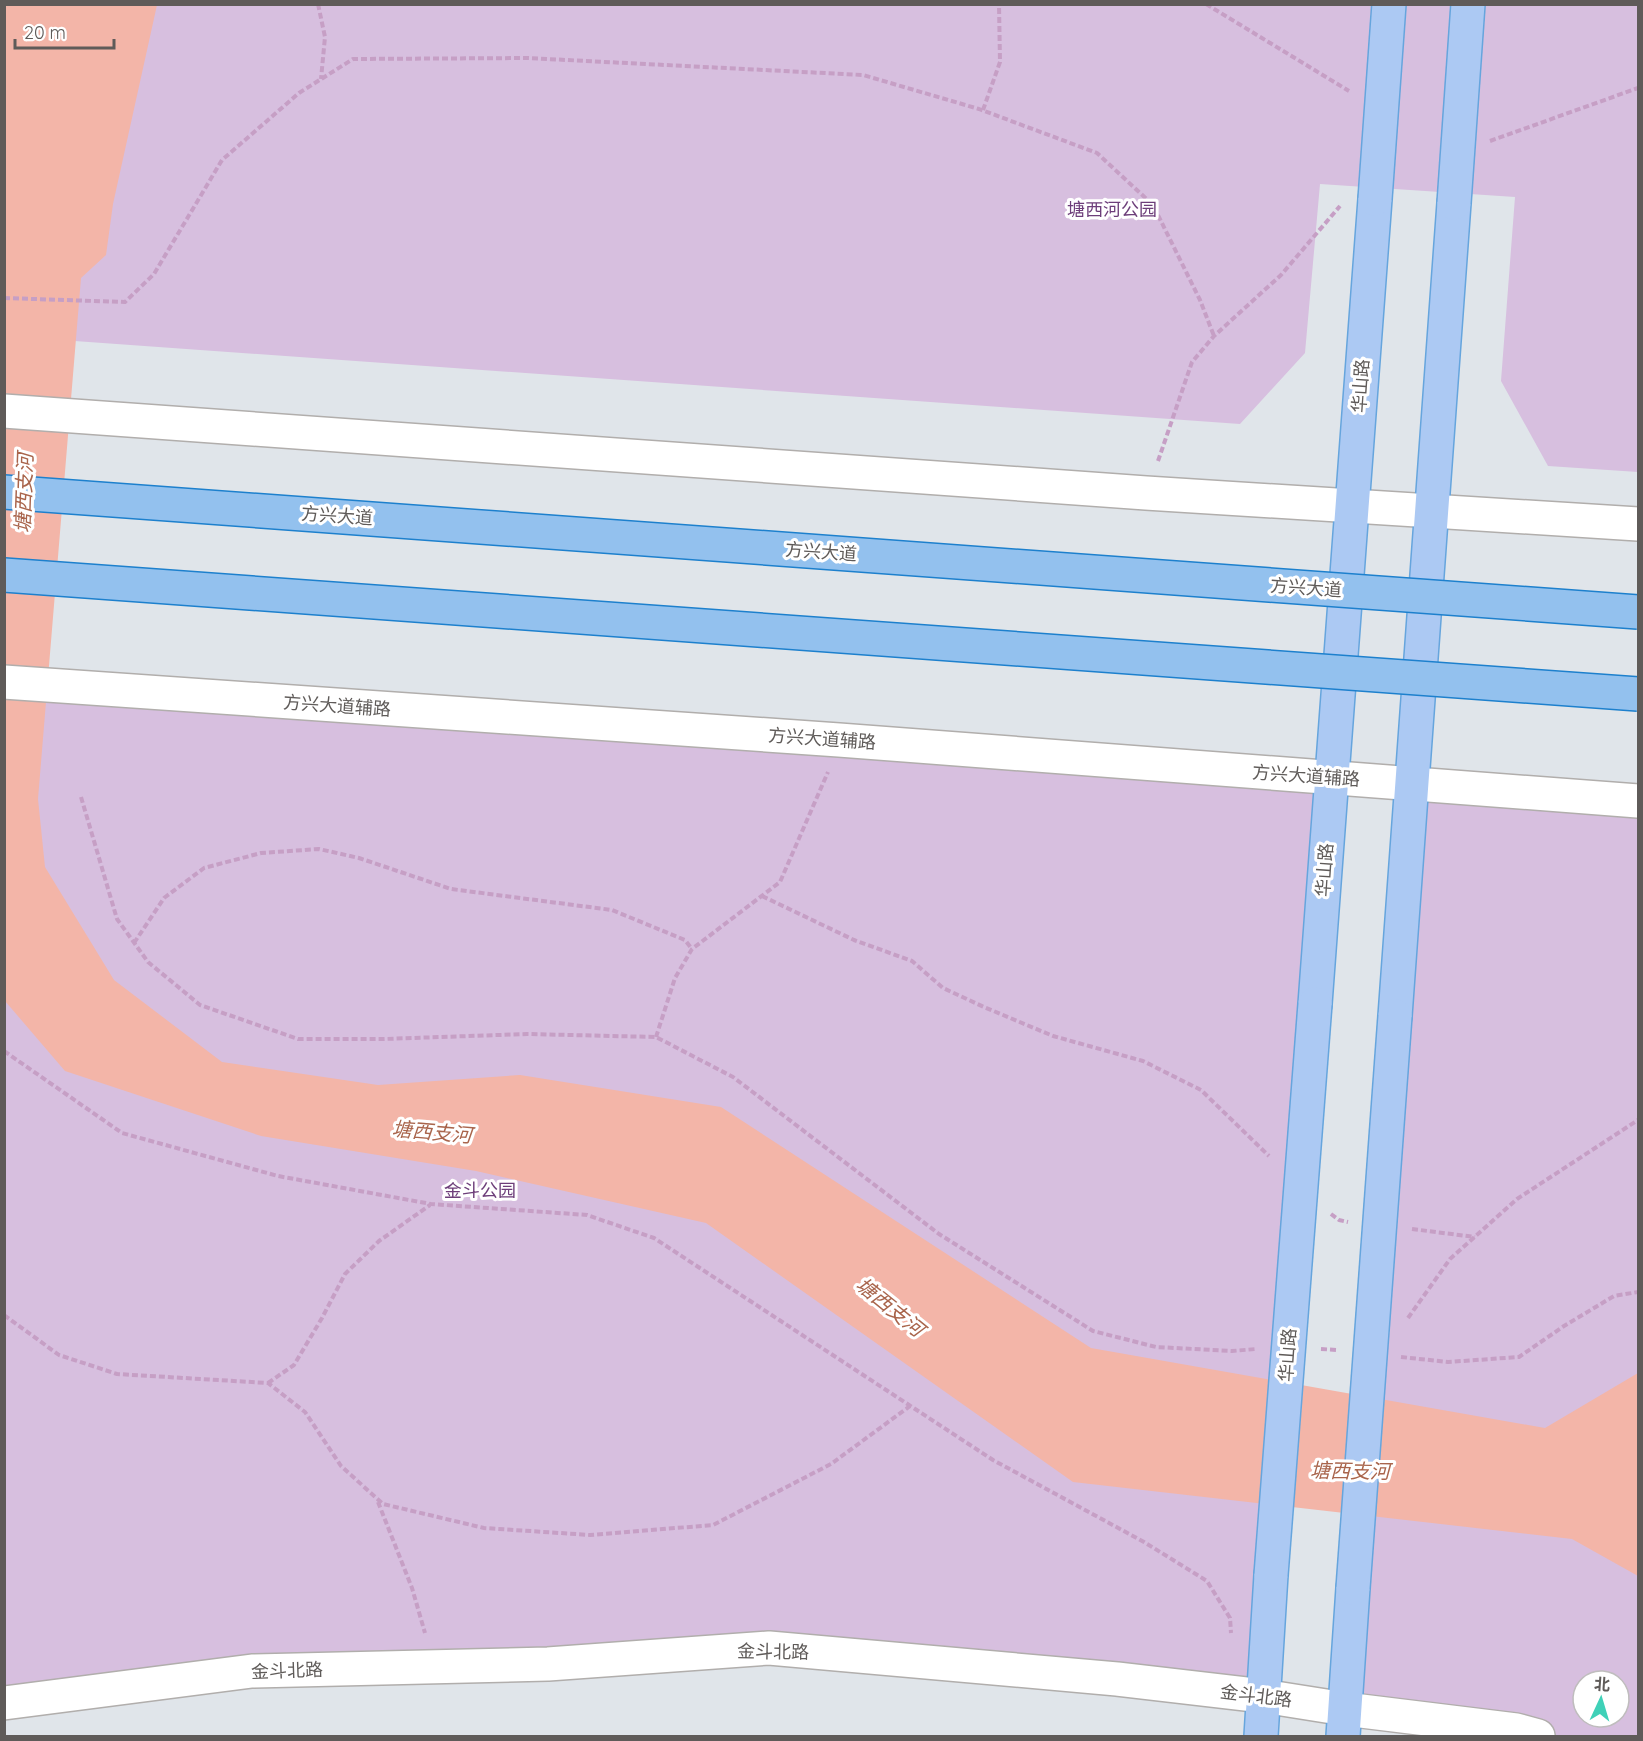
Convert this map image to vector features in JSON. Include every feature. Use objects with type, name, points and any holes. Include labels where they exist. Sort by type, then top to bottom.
[{"type":"highway","name":"方兴大道","points":[[4,492],[1638,612]]},
{"type":"highway","points":[[4,575],[1638,694]]},
{"type":"main road","name":"华山路","points":[[1261,1737],[1271,1575],[1352,506],[1361,199],[1389,4]]},
{"type":"main road","points":[[1344,1723],[1468,4]]},
{"type":"street","points":[[4,411],[1146,493],[1638,524]]},
{"type":"street","name":"方兴大道辅路","points":[[4,682],[839,740],[1638,801]]},
{"type":"street","name":"金斗北路","points":[[4,1703],[252,1671],[548,1664],[769,1648],[1117,1679],[1263,1696],[1344,1723],[1516,1731],[1538,1737]]},
{"type":"path","points":[[318,4],[325,37],[321,79]]},
{"type":"path","points":[[983,110],[1000,62],[999,4]]},
{"type":"path","points":[[4,298],[125,302],[154,274],[222,160],[299,93],[353,59],[527,58],[863,75],[983,110],[1096,153],[1153,206],[1200,300],[1214,336]]},
{"type":"path","points":[[1146,493],[1192,362],[1214,336],[1361,199]]},
{"type":"path","points":[[656,1037],[675,978],[692,949],[780,882],[822,787],[839,740]]},
{"type":"path","points":[[81,797],[117,919],[148,962],[200,1005],[298,1039],[384,1039],[527,1034],[656,1037],[733,1077],[939,1234],[1094,1331],[1156,1347],[1232,1351],[1264,1349]]},
{"type":"path","points":[[134,943],[164,898],[204,868],[261,853],[319,849],[359,858],[451,889],[612,910],[685,940],[692,949]]},
{"type":"path","points":[[762,896],[854,940],[912,961],[943,988],[973,1002],[1053,1036],[1143,1062],[1201,1090],[1262,1147],[1276,1164]]},
{"type":"path","points":[[4,1051],[122,1132],[278,1176],[431,1204],[587,1215],[654,1238],[993,1460],[1144,1542],[1207,1581],[1230,1618],[1232,1640]]},
{"type":"path","points":[[1402,1326],[1450,1259],[1517,1199],[1638,1120]]},
{"type":"path","points":[[268,1383],[294,1365],[345,1274],[379,1241],[431,1204]]},
{"type":"path","points":[[1323,1209],[1339,1220],[1351,1222]]},
{"type":"path","points":[[1409,1229],[1475,1237]]},
{"type":"path","points":[[1392,1356],[1448,1362],[1520,1357],[1564,1326],[1614,1296],[1638,1292]]},
{"type":"path","points":[[4,1315],[59,1355],[117,1374],[268,1383],[305,1412],[341,1466],[383,1504],[484,1528],[590,1535],[713,1525],[831,1464],[910,1406]]},
{"type":"path","points":[[1318,1349],[1340,1351]]},
{"type":"path","points":[[377,1498],[412,1588],[435,1666]]},
{"type":"green space","name":"塘西河公园","points":[[4,5],[1638,5],[1638,472],[1548,466],[1501,381],[1515,197],[1320,184],[1305,353],[1240,424],[5,336]]},
{"type":"green space","name":"金斗公园","points":[[4,682],[1331,777],[1263,1696],[769,1648],[5,1703]]},
{"type":"green space","points":[[1411,784],[1638,801],[1638,1736],[1538,1736],[1345,1709]]},
{"type":"water","name":"塘西支河","points":[[4,5],[157,5],[113,204],[106,255],[81,278],[38,799],[45,867],[114,980],[222,1062],[378,1085],[520,1075],[721,1107],[1091,1348],[1545,1428],[1638,1373],[1638,1576],[1572,1539],[1073,1482],[706,1223],[476,1171],[261,1136],[65,1071],[5,1001]]}]
